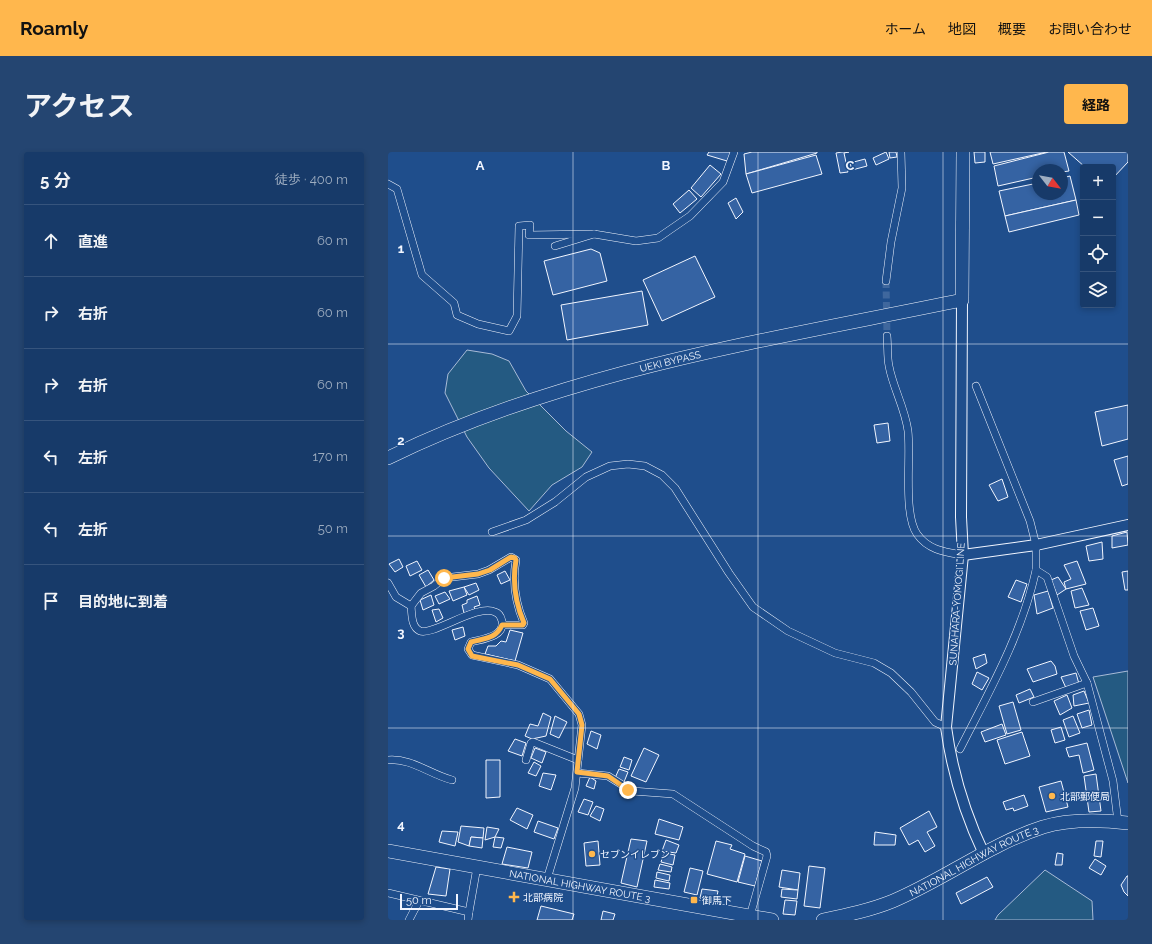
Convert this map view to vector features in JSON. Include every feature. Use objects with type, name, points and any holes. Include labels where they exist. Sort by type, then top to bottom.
[{"type":"highway","points":[[962,300],[963,152]]},
{"type":"highway","name":"UEKI BYPASS","points":[[388,458],[412,446],[512,407],[601,379],[690,357],[962,300]]},
{"type":"highway","name":"NATIONAL HIGHWAY ROUTE 3","points":[[823,920],[852,914],[893,901],[984,854],[1044,827],[1071,822],[1123,823]]},
{"type":"highway","name":"NATIONAL HIGHWAY ROUTE 3","points":[[388,851],[772,920]]},
{"type":"main road","name":"SUNAHARA-YOMOGI LINE","points":[[962,300],[961,517],[963,555],[946,727],[950,756],[971,826],[984,854]]},
{"type":"main road","points":[[963,555],[1036,545],[1128,525]]},
{"type":"street","points":[[388,184],[397,189],[422,275],[454,303],[457,315],[478,324],[508,331],[517,316],[519,226],[530,225],[529,235],[594,234],[636,242],[658,238],[690,216],[723,182],[734,152]]},
{"type":"street","points":[[886,281],[891,242],[902,188],[901,152]]},
{"type":"street","points":[[554,246],[594,234]]},
{"type":"street","points":[[887,336],[889,366],[908,430],[910,518],[917,533],[930,546],[940,551],[963,555]]},
{"type":"street","points":[[960,749],[1002,665],[1031,595],[1036,570],[1036,545],[1030,521],[976,386]]},
{"type":"street","points":[[492,532],[526,520],[555,502],[586,477],[610,466],[628,464],[645,466],[662,475],[675,488],[729,573],[754,607],[788,631],[835,653],[874,663],[891,673],[911,692],[935,722],[946,727]]},
{"type":"street","points":[[502,625],[523,625],[524,623],[515,598],[513,585],[516,560],[511,557],[490,570],[478,574],[444,578],[434,586],[420,593],[411,606],[412,621],[415,627],[419,631],[426,632],[460,618],[490,610],[497,612],[501,617],[502,625],[499,633],[489,638],[471,642],[468,649],[472,656],[518,665],[550,679],[579,714],[582,725],[575,788],[547,879]]},
{"type":"street","points":[[1036,570],[1047,577],[1074,656],[1087,683],[1123,823]]},
{"type":"street","points":[[388,583],[396,597],[411,606]]},
{"type":"street","points":[[1033,702],[1087,683]]},
{"type":"street","points":[[526,760],[531,742],[533,742],[578,760]]},
{"type":"street","points":[[388,760],[408,761],[437,776],[452,780]]},
{"type":"street","points":[[577,772],[608,776],[632,791],[673,794],[753,846],[766,852],[767,856],[750,916]]},
{"type":"street","points":[[468,920],[477,867]]},
{"type":"street","points":[[388,893],[469,912]]},
{"type":"street","points":[[409,920],[419,901]]},
{"type":"shaded area","points":[[467,350],[492,354],[509,361],[526,391],[566,431],[592,452],[582,467],[552,485],[529,511],[489,468],[467,437],[445,393],[448,374]]},
{"type":"shaded area","points":[[1128,671],[1128,783],[1093,677]]},
{"type":"shaded area","points":[[1045,870],[1092,901],[1093,920],[995,920],[998,915]]},
{"type":"building","points":[[709,152],[731,152],[727,161],[707,155]]},
{"type":"building","points":[[752,152],[817,153],[746,174],[744,154]]},
{"type":"building","points":[[849,152],[844,153],[848,172],[840,173],[836,153]]},
{"type":"building","points":[[886,152],[889,159],[876,165],[873,158]]},
{"type":"building","points":[[889,152],[896,152],[897,157],[890,158]]},
{"type":"building","points":[[974,152],[985,152],[985,162],[975,163]]},
{"type":"building","points":[[990,152],[1047,152],[993,164]]},
{"type":"building","points":[[1049,152],[1064,152],[1067,164],[1032,164],[1032,178],[998,186],[994,166]]},
{"type":"building","points":[[1068,152],[1128,152],[1128,162],[1116,175],[1116,164],[1082,164]]},
{"type":"building","points":[[816,155],[822,174],[752,193],[746,174]]},
{"type":"building","points":[[865,159],[867,166],[852,170],[850,163]]},
{"type":"building","points":[[710,165],[721,174],[701,197],[691,188]]},
{"type":"building","points":[[1068,176],[1070,176],[1076,200],[1005,216],[999,191],[1032,184],[1032,200],[1068,200]]},
{"type":"building","points":[[689,190],[697,199],[680,213],[673,204]]},
{"type":"building","points":[[736,198],[743,212],[736,219],[728,203]]},
{"type":"building","points":[[1076,200],[1079,215],[1009,232],[1005,216]]},
{"type":"building","points":[[591,249],[600,253],[607,281],[553,295],[544,261]]},
{"type":"building","points":[[695,256],[715,297],[662,321],[643,280]]},
{"type":"building","points":[[642,291],[648,325],[567,340],[561,305]]},
{"type":"building","points":[[1128,405],[1128,439],[1102,446],[1095,412]]},
{"type":"building","points":[[888,423],[890,441],[877,443],[874,425]]},
{"type":"building","points":[[1128,456],[1128,484],[1122,486],[1114,460]]},
{"type":"building","points":[[1002,479],[1008,497],[998,501],[989,485]]},
{"type":"building","points":[[1127,532],[1128,545],[1112,548],[1112,536]]},
{"type":"building","points":[[1102,542],[1103,559],[1089,561],[1086,546]]},
{"type":"building","points":[[399,559],[403,567],[395,572],[389,564]]},
{"type":"building","points":[[417,561],[422,570],[410,576],[406,566]]},
{"type":"building","points":[[1077,561],[1086,584],[1066,589],[1064,582],[1071,579],[1064,565]]},
{"type":"building","points":[[428,570],[434,580],[426,587],[419,575]]},
{"type":"building","points":[[505,571],[510,580],[501,584],[497,575]]},
{"type":"building","points":[[1128,571],[1128,590],[1125,590],[1122,572]]},
{"type":"building","points":[[1058,577],[1066,589],[1057,595],[1051,580]]},
{"type":"building","points":[[1016,580],[1027,584],[1021,602],[1008,597]]},
{"type":"building","points":[[476,583],[479,590],[469,595],[464,587]]},
{"type":"building","points":[[464,587],[467,595],[453,601],[449,591]]},
{"type":"building","points":[[1082,588],[1089,605],[1075,608],[1071,591]]},
{"type":"building","points":[[1048,591],[1053,608],[1037,614],[1034,595]]},
{"type":"building","points":[[445,592],[450,599],[439,604],[435,596]]},
{"type":"building","points":[[431,595],[434,605],[423,610],[420,600]]},
{"type":"building","points":[[477,596],[480,605],[474,607],[475,609],[464,613],[462,605],[467,603],[467,600]]},
{"type":"building","points":[[1093,608],[1099,626],[1086,630],[1080,611]]},
{"type":"building","points":[[439,609],[443,618],[436,622],[432,610]]},
{"type":"building","points":[[463,627],[465,636],[455,640],[452,630]]},
{"type":"building","points":[[510,630],[523,633],[515,661],[485,654],[488,646],[496,646],[501,641],[506,642]]},
{"type":"building","points":[[985,654],[987,663],[976,669],[973,658]]},
{"type":"building","points":[[1051,661],[1055,666],[1057,674],[1033,682],[1027,669]]},
{"type":"building","points":[[977,672],[989,678],[982,690],[972,684]]},
{"type":"building","points":[[1076,673],[1079,684],[1066,688],[1061,677]]},
{"type":"building","points":[[1030,689],[1034,697],[1019,703],[1016,695]]},
{"type":"building","points":[[1084,691],[1089,703],[1074,706],[1073,695]]},
{"type":"building","points":[[1067,695],[1072,708],[1060,715],[1054,701]]},
{"type":"building","points":[[1013,702],[1021,730],[1007,734],[999,706]]},
{"type":"building","points":[[1089,710],[1092,725],[1082,728],[1077,714]]},
{"type":"building","points":[[543,713],[551,717],[546,736],[532,739],[525,736],[530,724],[538,726]]},
{"type":"building","points":[[555,716],[567,722],[559,738],[550,734]]},
{"type":"building","points":[[1073,716],[1080,733],[1069,737],[1063,720]]},
{"type":"building","points":[[1002,724],[1006,735],[985,742],[981,732]]},
{"type":"building","points":[[1061,727],[1065,740],[1055,743],[1051,730]]},
{"type":"building","points":[[591,731],[601,735],[597,749],[587,744]]},
{"type":"building","points":[[1022,732],[1030,756],[1005,764],[997,740]]},
{"type":"building","points":[[515,739],[526,743],[522,756],[508,751]]},
{"type":"building","points":[[1087,743],[1094,770],[1083,773],[1079,755],[1069,757],[1066,748]]},
{"type":"building","points":[[535,748],[546,752],[542,763],[531,758]]},
{"type":"building","points":[[644,748],[659,755],[646,782],[631,776]]},
{"type":"building","points":[[624,757],[632,760],[629,770],[620,767]]},
{"type":"building","points":[[486,760],[500,760],[500,797],[486,798]]},
{"type":"building","points":[[534,762],[541,766],[536,776],[528,773]]},
{"type":"building","points":[[619,769],[628,772],[624,782],[615,778]]},
{"type":"building","points":[[543,773],[556,775],[551,790],[539,786]]},
{"type":"building","points":[[1096,774],[1101,811],[1089,812],[1084,776]]},
{"type":"building","points":[[590,777],[596,781],[594,789],[586,786]]},
{"type":"building","points":[[1061,781],[1068,807],[1046,812],[1039,787]]},
{"type":"building","points":[[1024,795],[1028,806],[1014,811],[1013,808],[1006,810],[1003,802]]},
{"type":"building","points":[[584,799],[593,802],[588,815],[578,812]]},
{"type":"building","points":[[596,806],[604,809],[600,821],[590,816]]},
{"type":"building","points":[[517,808],[533,815],[527,829],[510,820]]},
{"type":"building","points":[[929,811],[937,827],[927,832],[935,846],[925,852],[918,840],[909,845],[900,828]]},
{"type":"building","points":[[659,819],[683,827],[679,840],[655,834]]},
{"type":"building","points":[[538,821],[558,828],[554,839],[534,832]]},
{"type":"building","points":[[461,826],[484,828],[483,838],[471,837],[469,846],[458,842]]},
{"type":"building","points":[[487,827],[499,829],[495,837],[485,840]]},
{"type":"building","points":[[442,831],[458,832],[455,846],[439,842]]},
{"type":"building","points":[[875,832],[896,835],[895,845],[874,845]]},
{"type":"building","points":[[471,837],[483,838],[482,848],[469,846]]},
{"type":"building","points":[[495,837],[504,838],[501,848],[493,847]]},
{"type":"building","points":[[631,839],[647,841],[637,887],[621,883]]},
{"type":"building","points":[[666,840],[679,845],[676,853],[662,851]]},
{"type":"building","name":"セブンイレブン","points":[[598,841],[600,865],[586,866],[584,843]]},
{"type":"building","points":[[716,841],[732,845],[730,849],[745,854],[737,882],[707,874]]},
{"type":"building","points":[[1096,841],[1103,841],[1101,857],[1094,856]]},
{"type":"building","points":[[507,847],[532,852],[528,868],[502,864]]},
{"type":"building","points":[[664,853],[675,855],[673,865],[661,862]]},
{"type":"building","points":[[1057,853],[1063,854],[1062,865],[1055,865]]},
{"type":"building","points":[[745,856],[762,861],[755,886],[738,882]]},
{"type":"building","points":[[1095,859],[1106,866],[1101,875],[1089,868]]},
{"type":"building","points":[[660,864],[672,867],[671,872],[658,870]]},
{"type":"building","points":[[809,866],[825,868],[820,908],[804,906]]},
{"type":"building","points":[[436,867],[450,869],[446,896],[428,894]]},
{"type":"building","points":[[690,868],[703,871],[697,895],[684,892]]},
{"type":"building","points":[[782,870],[800,873],[798,890],[779,887]]},
{"type":"building","points":[[657,872],[670,875],[669,881],[656,878]]},
{"type":"building","points":[[1127,876],[1128,896],[1124,892],[1121,885]]},
{"type":"building","points":[[987,877],[993,887],[961,904],[956,893]]},
{"type":"building","points":[[655,880],[670,883],[669,889],[654,887]]},
{"type":"building","points":[[702,889],[718,891],[716,901],[700,898]]},
{"type":"building","points":[[782,889],[798,890],[797,899],[781,897]]},
{"type":"building","points":[[785,900],[797,901],[795,915],[783,914]]},
{"type":"building","points":[[541,906],[574,914],[572,920],[537,920]]},
{"type":"building","points":[[603,911],[615,914],[613,920],[601,920]]},
{"type":"tunnel","points":[[886,281],[887,336]]},
{"type":"place","name":"北部郵便局","points":[[1052,796]]},
{"type":"place","name":"セブンイレブン","points":[[592,854]]},
{"type":"place","name":"北部病院","points":[[514,897]]},
{"type":"place","name":"御馬下","points":[[694,900]]},
{"type":"route","points":[[444,578],[450,576],[478,574],[490,570],[511,557],[515,558],[513,585],[518,610],[524,623],[523,625],[502,625],[499,633],[489,638],[471,642],[468,649],[472,656],[518,665],[550,679],[579,714],[582,725],[577,772],[608,776],[628,790]]}]
